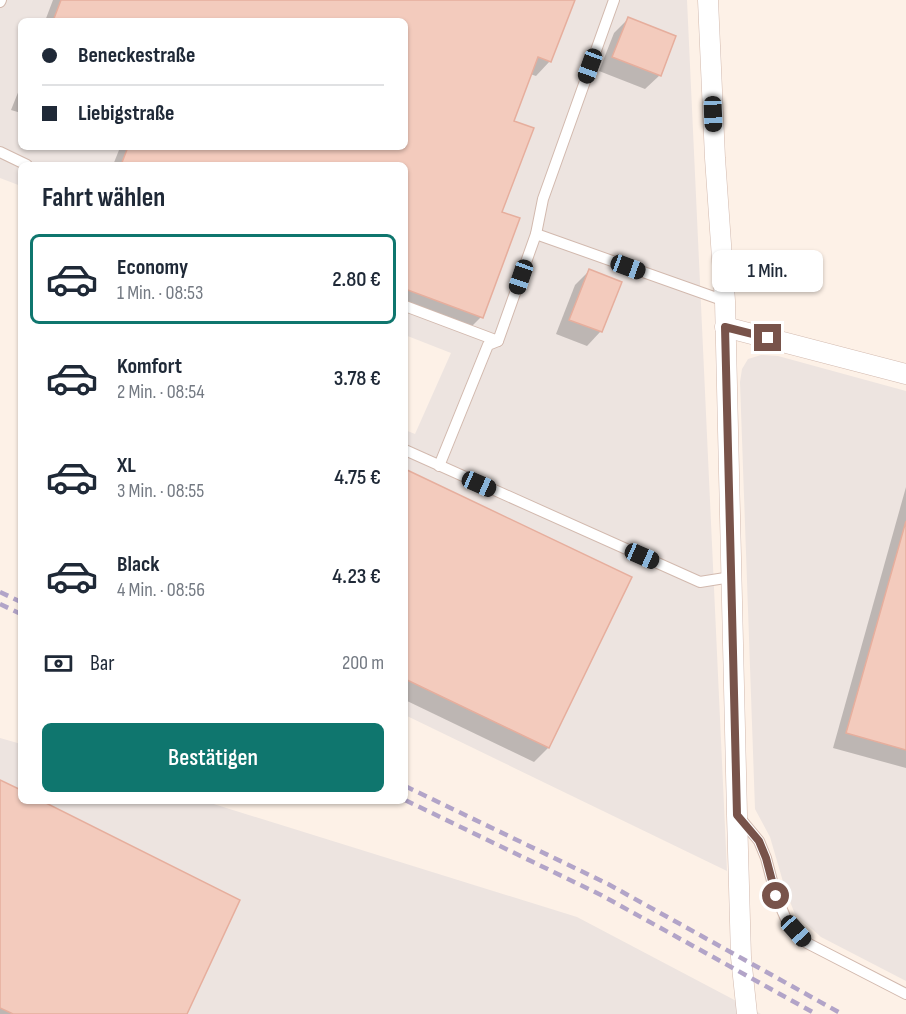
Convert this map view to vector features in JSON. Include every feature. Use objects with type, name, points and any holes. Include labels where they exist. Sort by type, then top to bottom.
[{"type":"street","points":[[708,0],[715,158],[725,302],[737,815],[741,937],[747,1014]]},
{"type":"street","points":[[710,26],[720,0]]},
{"type":"street","points":[[725,327],[906,374]]},
{"type":"lane","points":[[439,466],[488,345],[498,341],[536,234],[543,199],[614,0]]},
{"type":"lane","points":[[0,152],[21,162]]},
{"type":"lane","points":[[536,234],[725,302]]},
{"type":"lane","points":[[408,307],[498,341]]},
{"type":"lane","points":[[408,451],[700,582],[731,577]]},
{"type":"lane","points":[[737,815],[759,841],[776,896],[786,919],[807,943],[906,994]]},
{"type":"shaded area","points":[[0,0],[687,0],[727,871],[408,716],[408,431],[415,434],[451,353],[408,336],[408,162],[18,162],[18,185],[0,178]]},
{"type":"shaded area","points":[[761,355],[778,356],[906,391],[906,981],[821,937],[795,914],[770,837],[755,809],[740,382],[742,369],[748,359]]},
{"type":"shaded area","points":[[0,738],[18,743],[18,804],[214,804],[577,917],[761,1014],[0,1014]]},
{"type":"building","points":[[61,0],[575,0],[551,62],[538,57],[514,121],[534,128],[502,212],[520,218],[483,318],[408,290],[408,162],[122,162],[127,150],[408,150],[408,18],[54,18]]},
{"type":"building","points":[[628,17],[676,36],[661,76],[612,57]]},
{"type":"building","points":[[589,269],[622,282],[602,332],[569,320]]},
{"type":"building","points":[[408,470],[632,577],[549,748],[408,680]]},
{"type":"building","points":[[906,521],[906,750],[846,733]]},
{"type":"building","points":[[0,780],[18,789],[18,804],[48,804],[240,900],[187,1014],[13,1014],[0,1008]]},
{"type":"railway","points":[[0,592],[18,601]]},
{"type":"railway","points":[[0,604],[18,613]]},
{"type":"railway","points":[[408,787],[608,884],[842,1014]]},
{"type":"railway","points":[[408,801],[601,895],[816,1014]]},
{"type":"route","points":[[768,338],[725,327],[737,815],[759,841],[776,896]]}]
